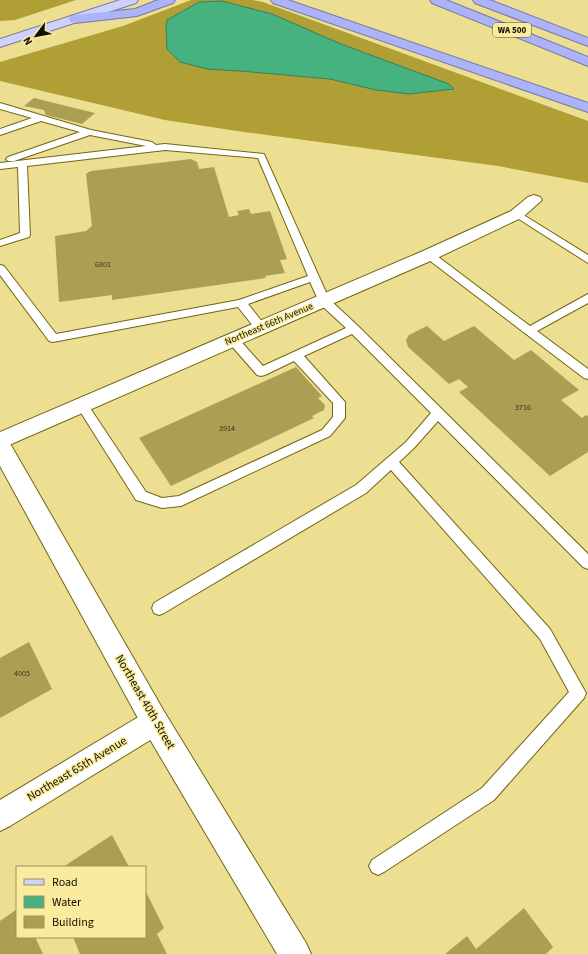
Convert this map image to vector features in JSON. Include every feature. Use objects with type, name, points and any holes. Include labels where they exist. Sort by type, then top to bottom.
[{"type":"highway","points":[[75,19],[137,12],[169,0]]},
{"type":"highway","points":[[276,0],[335,21],[378,34],[588,108]]},
{"type":"highway","name":"WA 500","points":[[436,0],[588,62]]},
{"type":"highway","name":"WA 500","points":[[479,0],[588,42]]},
{"type":"highway","points":[[329,6],[378,34]]},
{"type":"main road","points":[[0,43],[128,1]]},
{"type":"street","name":"Northeast 66th Avenue","points":[[0,441],[429,255],[517,214],[534,200]]},
{"type":"street","name":"Northeast 40th Street","points":[[0,446],[155,722],[295,954]]},
{"type":"street","name":"Northeast 65th Avenue","points":[[0,816],[155,722]]},
{"type":"lane","points":[[0,106],[89,132],[164,147],[261,156],[324,300],[588,563]]},
{"type":"lane","points":[[0,132],[41,118]]},
{"type":"lane","points":[[0,165],[89,132]]},
{"type":"lane","points":[[0,165],[164,147]]},
{"type":"lane","points":[[0,243],[25,235],[22,163]]},
{"type":"lane","points":[[517,214],[588,260]]},
{"type":"lane","points":[[429,255],[588,375]]},
{"type":"lane","points":[[0,268],[53,338],[241,303],[314,277]]},
{"type":"lane","points":[[529,331],[588,298]]},
{"type":"lane","points":[[241,303],[261,328]]},
{"type":"lane","points":[[233,340],[261,372],[354,330]]},
{"type":"lane","points":[[82,405],[141,496],[162,504],[181,501],[326,433],[339,418],[339,402],[296,355]]},
{"type":"lane","points":[[159,608],[361,489],[410,445],[438,413]]},
{"type":"lane","points":[[378,866],[488,794],[578,693],[546,634],[391,462]]},
{"type":"shaded area","points":[[0,0],[76,0],[15,20],[0,21]]},
{"type":"shaded area","points":[[191,0],[252,0],[263,2],[588,121],[588,183],[498,166],[165,120],[0,81],[0,62],[123,26]]},
{"type":"water","points":[[222,1],[272,14],[341,44],[449,84],[454,89],[409,94],[376,90],[330,79],[207,69],[180,62],[167,49],[167,20],[199,2]]},
{"type":"building","points":[[34,98],[95,113],[82,124],[46,115],[44,110],[24,106]]},
{"type":"building","points":[[191,159],[197,162],[199,169],[214,167],[229,217],[239,215],[237,211],[249,209],[251,214],[270,211],[287,259],[280,260],[285,273],[265,276],[266,278],[112,300],[112,295],[59,302],[55,236],[86,231],[92,226],[86,174],[91,171]]},
{"type":"building","points":[[427,326],[444,341],[474,326],[514,360],[531,350],[579,390],[561,400],[582,418],[586,415],[588,416],[588,452],[550,476],[459,392],[468,387],[459,379],[449,384],[408,347],[406,340],[409,335]]},
{"type":"building","points":[[296,367],[322,396],[318,398],[325,405],[324,410],[312,416],[314,418],[171,486],[139,438]]},
{"type":"building","points":[[29,642],[52,689],[0,718],[0,658]]},
{"type":"building","points":[[112,835],[128,866],[66,866]]},
{"type":"building","points":[[146,892],[164,928],[157,934],[167,954],[80,954],[73,938],[146,938]]},
{"type":"building","points":[[524,908],[553,947],[546,954],[445,954],[467,936],[476,949]]},
{"type":"building","points":[[16,910],[16,938],[35,938],[43,954],[0,954],[0,921]]}]
